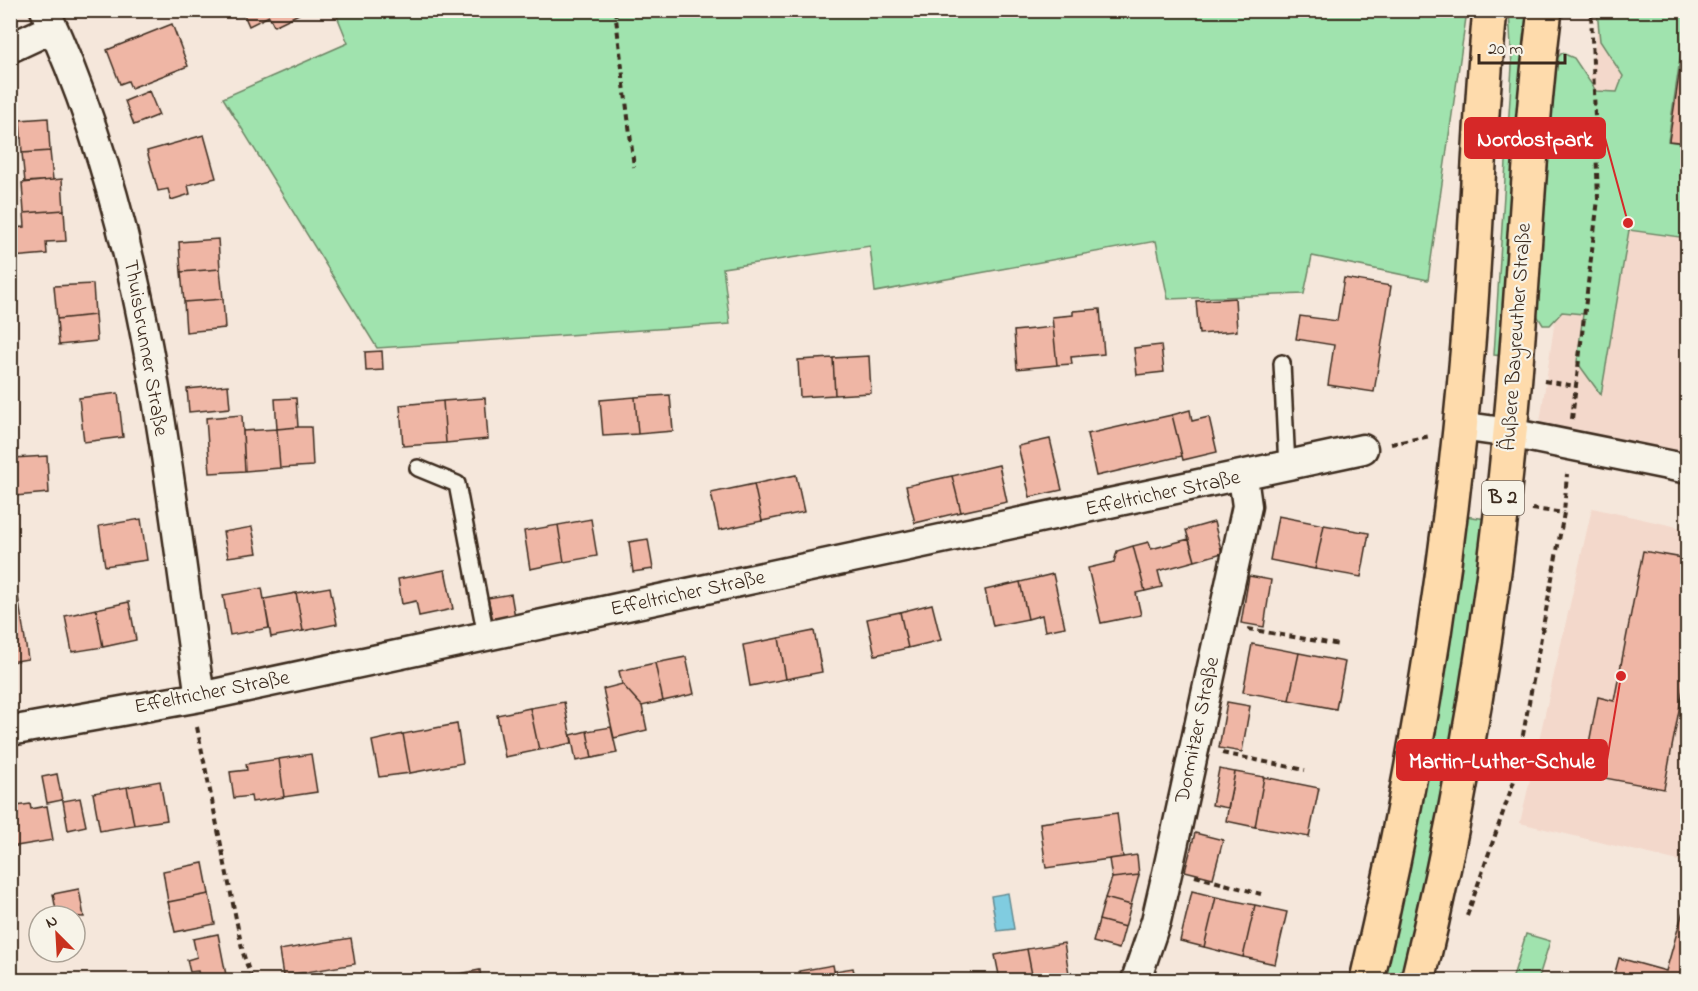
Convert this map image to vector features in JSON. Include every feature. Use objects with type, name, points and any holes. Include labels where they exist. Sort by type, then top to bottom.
[{"type":"main road","name":"B 2","points":[[1367,981],[1415,747],[1446,550],[1448,430],[1490,10]]},
{"type":"main road","name":"Äußere Bayreuther Straße","points":[[1418,981],[1438,895],[1476,687],[1510,433],[1535,105],[1545,10]]},
{"type":"street","points":[[10,48],[49,19]]},
{"type":"street","name":"Thuisbrunner Straße","points":[[49,19],[94,133],[121,220],[151,363],[200,697]]},
{"type":"street","points":[[1448,430],[1510,433],[1688,469]]},
{"type":"street","name":"Effeltricher Straße","points":[[10,731],[200,697],[1243,477],[1363,449]]},
{"type":"street","name":"Dormitzer Straße","points":[[1136,981],[1156,921],[1247,506],[1243,477]]},
{"type":"lane","points":[[1282,363],[1287,467]]},
{"type":"lane","points":[[418,468],[457,484],[486,636]]},
{"type":"path","points":[[615,10],[634,167]]},
{"type":"path","points":[[1465,923],[1515,778],[1564,513],[1569,444],[1598,199],[1592,10]]},
{"type":"path","points":[[1363,449],[1448,430]]},
{"type":"path","points":[[1221,625],[1340,645]]},
{"type":"path","points":[[200,697],[196,730],[243,953],[252,981]]},
{"type":"path","points":[[1194,747],[1305,770]]},
{"type":"path","points":[[1168,869],[1261,894]]},
{"type":"shaded area","points":[[1600,11],[1687,11],[1687,464],[1538,436]]},
{"type":"shaded area","points":[[1592,508],[1687,529],[1687,863],[1520,823]]},
{"type":"green space","points":[[335,11],[1467,11],[1428,280],[1312,256],[1304,294],[1168,299],[1156,241],[875,292],[870,246],[723,268],[730,324],[377,348],[223,98],[348,43]]},
{"type":"green space","points":[[1509,11],[1530,11],[1502,356],[1494,355],[1512,66]]},
{"type":"green space","points":[[1597,11],[1687,11],[1668,141],[1687,144],[1687,238],[1629,230],[1601,395],[1577,362],[1583,314],[1562,312],[1550,325],[1543,325],[1532,307],[1552,63],[1562,53],[1574,58],[1596,91],[1617,92],[1623,76],[1600,41]]},
{"type":"green space","points":[[1464,516],[1487,519],[1450,750],[1404,980],[1381,980]]},
{"type":"green space","points":[[1526,934],[1550,941],[1538,980],[1512,980]]},
{"type":"water","points":[[1008,893],[1014,929],[997,931],[991,896]]},
{"type":"building","points":[[242,10],[305,11],[274,26],[269,16],[249,26]]},
{"type":"building","points":[[1688,17],[1688,143],[1669,141]]},
{"type":"building","points":[[172,24],[188,66],[131,88],[128,81],[120,84],[107,50]]},
{"type":"building","points":[[10,84],[13,84],[18,126],[10,127]]},
{"type":"building","points":[[149,91],[159,115],[134,125],[125,101]]},
{"type":"building","points":[[48,118],[50,151],[22,153],[20,120]]},
{"type":"building","points":[[204,135],[216,178],[188,185],[190,194],[171,200],[168,189],[158,191],[147,151]]},
{"type":"building","points":[[50,151],[53,180],[25,182],[22,153]]},
{"type":"building","points":[[62,179],[64,210],[24,213],[22,183]]},
{"type":"building","points":[[64,210],[66,241],[46,242],[47,254],[12,257],[10,228],[25,227],[24,213]]},
{"type":"building","points":[[218,239],[220,269],[181,272],[179,242]]},
{"type":"building","points":[[220,269],[223,299],[184,302],[181,272]]},
{"type":"building","points":[[1344,278],[1391,286],[1374,392],[1328,385],[1334,345],[1296,339],[1300,316],[1337,321]]},
{"type":"building","points":[[93,284],[95,315],[57,319],[54,286]]},
{"type":"building","points":[[1235,298],[1237,331],[1199,334],[1196,301]]},
{"type":"building","points":[[223,299],[225,328],[186,332],[184,302]]},
{"type":"building","points":[[1100,309],[1104,354],[1071,357],[1072,364],[1057,365],[1052,317],[1073,315],[1073,311]]},
{"type":"building","points":[[95,315],[97,341],[59,345],[57,319]]},
{"type":"building","points":[[1053,327],[1057,365],[1017,369],[1014,331]]},
{"type":"building","points":[[1161,345],[1164,372],[1137,375],[1134,348]]},
{"type":"building","points":[[382,351],[383,370],[366,371],[365,352]]},
{"type":"building","points":[[869,356],[871,393],[835,395],[833,358]]},
{"type":"building","points":[[833,358],[835,395],[800,397],[798,360]]},
{"type":"building","points":[[228,385],[230,408],[189,412],[187,389]]},
{"type":"building","points":[[118,393],[123,437],[84,442],[79,398]]},
{"type":"building","points":[[670,395],[673,431],[638,434],[635,397]]},
{"type":"building","points":[[635,397],[638,434],[603,436],[600,400]]},
{"type":"building","points":[[296,398],[298,427],[277,429],[275,399]]},
{"type":"building","points":[[485,398],[488,439],[446,443],[443,401]]},
{"type":"building","points":[[443,401],[446,443],[403,446],[400,405]]},
{"type":"building","points":[[1190,410],[1192,421],[1209,417],[1217,452],[1183,460],[1172,415]]},
{"type":"building","points":[[242,415],[245,471],[210,473],[206,418]]},
{"type":"building","points":[[1172,415],[1182,456],[1096,476],[1087,434]]},
{"type":"building","points":[[311,427],[313,466],[280,468],[277,429]]},
{"type":"building","points":[[277,429],[280,468],[245,471],[243,431]]},
{"type":"building","points":[[1050,439],[1062,490],[1030,497],[1018,446]]},
{"type":"building","points":[[47,456],[49,493],[15,496],[13,458]]},
{"type":"building","points":[[10,458],[13,458],[15,496],[10,496]]},
{"type":"building","points":[[999,465],[1007,502],[961,512],[952,476]]},
{"type":"building","points":[[796,475],[804,512],[762,521],[754,484]]},
{"type":"building","points":[[952,476],[961,512],[915,523],[906,486]]},
{"type":"building","points":[[754,484],[762,521],[719,530],[711,493]]},
{"type":"building","points":[[1278,516],[1324,525],[1315,569],[1270,560]]},
{"type":"building","points":[[141,519],[147,560],[105,566],[99,526]]},
{"type":"building","points":[[591,519],[597,556],[564,562],[558,525]]},
{"type":"building","points":[[1214,522],[1222,553],[1195,561],[1186,530]]},
{"type":"building","points":[[558,525],[564,562],[530,569],[524,531]]},
{"type":"building","points":[[1324,525],[1369,533],[1361,577],[1315,569]]},
{"type":"building","points":[[252,527],[257,553],[228,557],[223,532]]},
{"type":"building","points":[[648,539],[653,569],[633,572],[629,542]]},
{"type":"building","points":[[1189,539],[1195,561],[1158,571],[1162,587],[1145,591],[1133,546],[1149,542],[1151,549]]},
{"type":"building","points":[[1133,546],[1145,591],[1136,593],[1141,615],[1101,623],[1088,568],[1114,562],[1117,551]]},
{"type":"building","points":[[1643,551],[1688,559],[1688,663],[1664,789],[1583,774],[1598,697],[1614,701]]},
{"type":"building","points":[[445,570],[453,609],[419,616],[416,601],[402,604],[398,579]]},
{"type":"building","points":[[1053,574],[1065,627],[1045,631],[1042,615],[1028,619],[1020,582]]},
{"type":"building","points":[[1249,576],[1271,580],[1264,627],[1241,623]]},
{"type":"building","points":[[1020,582],[1028,619],[993,626],[985,590]]},
{"type":"building","points":[[330,587],[337,624],[303,631],[296,593]]},
{"type":"building","points":[[262,588],[269,628],[230,635],[223,595]]},
{"type":"building","points":[[296,593],[303,631],[271,637],[264,599]]},
{"type":"building","points":[[511,594],[515,617],[493,621],[488,598]]},
{"type":"building","points":[[18,596],[28,659],[10,662],[10,598]]},
{"type":"building","points":[[129,602],[136,640],[103,647],[96,609]]},
{"type":"building","points":[[932,604],[941,640],[908,648],[900,612]]},
{"type":"building","points":[[96,609],[103,647],[72,652],[65,616]]},
{"type":"building","points":[[900,612],[908,648],[875,655],[867,619]]},
{"type":"building","points":[[814,631],[822,672],[786,679],[779,638]]},
{"type":"building","points":[[779,638],[786,679],[750,686],[743,645]]},
{"type":"building","points":[[1252,644],[1299,653],[1289,700],[1243,692]]},
{"type":"building","points":[[1299,653],[1345,662],[1336,709],[1289,700]]},
{"type":"building","points":[[686,657],[694,694],[663,701],[655,663]]},
{"type":"building","points":[[655,663],[663,701],[642,706],[622,684],[619,671]]},
{"type":"building","points":[[622,684],[642,706],[647,730],[614,738],[603,689]]},
{"type":"building","points":[[564,702],[572,743],[539,750],[530,708]]},
{"type":"building","points":[[1227,702],[1250,706],[1242,752],[1219,748]]},
{"type":"building","points":[[530,708],[539,750],[505,757],[497,715]]},
{"type":"building","points":[[457,724],[463,763],[410,773],[403,734]]},
{"type":"building","points":[[611,727],[617,753],[592,758],[587,731]]},
{"type":"building","points":[[587,731],[592,758],[576,761],[571,735]]},
{"type":"building","points":[[403,734],[410,773],[379,777],[372,741]]},
{"type":"building","points":[[311,754],[317,792],[284,797],[279,759]]},
{"type":"building","points":[[279,759],[284,797],[252,802],[251,796],[234,798],[230,772],[247,770],[246,764]]},
{"type":"building","points":[[1219,769],[1235,772],[1228,808],[1212,805]]},
{"type":"building","points":[[1235,772],[1264,777],[1255,827],[1226,821]]},
{"type":"building","points":[[57,774],[62,800],[47,803],[42,777]]},
{"type":"building","points":[[1264,777],[1319,788],[1309,837],[1255,827]]},
{"type":"building","points":[[160,781],[167,820],[134,825],[127,787]]},
{"type":"building","points":[[127,787],[134,825],[100,831],[93,793]]},
{"type":"building","points":[[80,798],[86,826],[68,830],[63,801]]},
{"type":"building","points":[[30,804],[31,809],[47,806],[53,840],[10,847],[10,807]]},
{"type":"building","points":[[1117,813],[1123,857],[1046,868],[1040,823]]},
{"type":"building","points":[[1195,833],[1223,840],[1213,878],[1185,871]]},
{"type":"building","points":[[1137,855],[1139,875],[1112,878],[1109,859]]},
{"type":"building","points":[[203,863],[209,894],[168,902],[163,871]]},
{"type":"building","points":[[1139,875],[1131,905],[1105,898],[1112,878]]},
{"type":"building","points":[[79,889],[82,904],[55,904],[53,894]]},
{"type":"building","points":[[1192,891],[1216,897],[1204,947],[1180,941]]},
{"type":"building","points":[[209,894],[215,924],[175,932],[168,902]]},
{"type":"building","points":[[1216,897],[1255,905],[1243,957],[1204,947]]},
{"type":"building","points":[[1105,898],[1131,905],[1125,927],[1099,920]]},
{"type":"building","points":[[1255,905],[1287,912],[1275,964],[1243,957]]},
{"type":"building","points":[[1683,911],[1688,912],[1688,980],[1613,980],[1619,958],[1666,971]]},
{"type":"building","points":[[1099,920],[1125,927],[1119,949],[1093,942]]},
{"type":"building","points":[[218,934],[227,980],[200,980],[198,971],[190,972],[187,960],[197,957],[193,939]]},
{"type":"building","points":[[351,938],[355,964],[283,976],[279,950]]},
{"type":"building","points":[[1064,943],[1070,980],[1033,980],[1027,949]]},
{"type":"building","points":[[1027,949],[1033,980],[1000,980],[995,955]]},
{"type":"building","points":[[833,965],[836,980],[801,980],[799,971]]},
{"type":"building","points":[[853,968],[855,977],[865,975],[866,980],[836,980],[834,971]]},
{"type":"building","points":[[480,970],[481,980],[443,980],[443,977]]},
{"type":"building","points":[[902,976],[903,980],[875,980]]},
{"type":"place","name":"Nordostpark","points":[[1628,223]]},
{"type":"place","name":"Martin-Luther-Schule","points":[[1621,676]]}]
